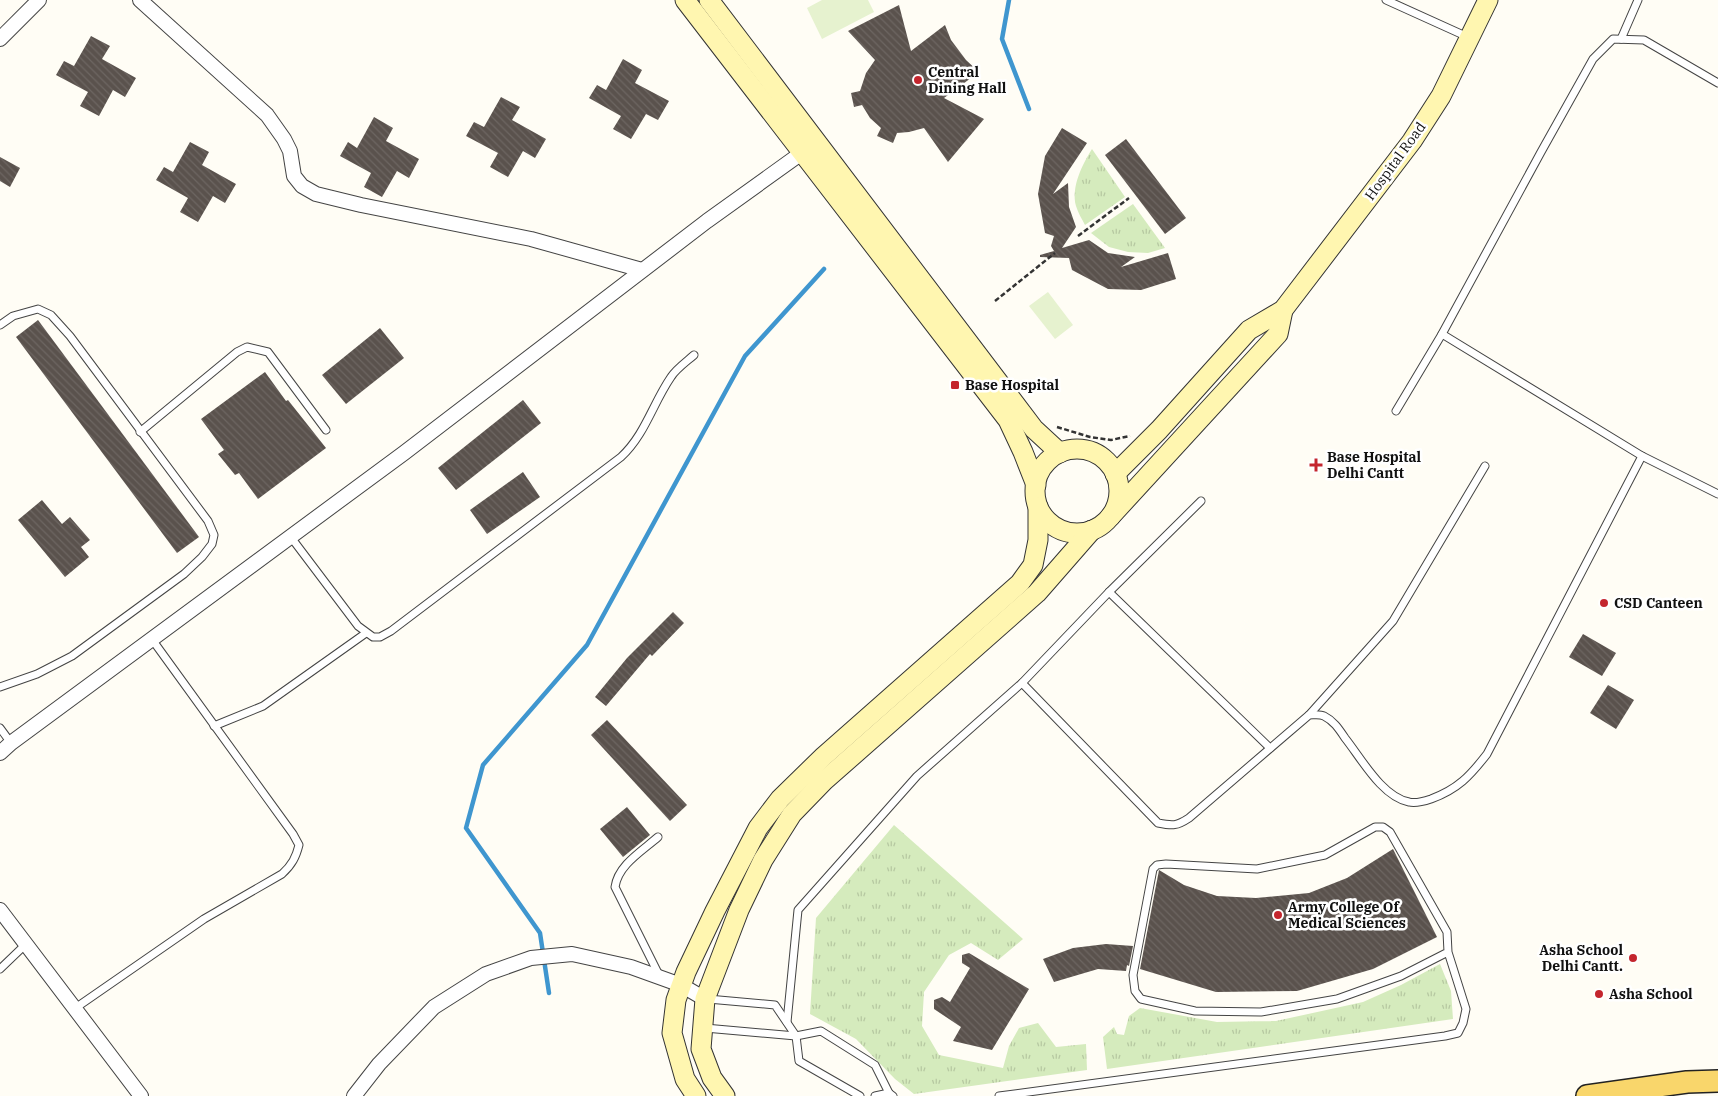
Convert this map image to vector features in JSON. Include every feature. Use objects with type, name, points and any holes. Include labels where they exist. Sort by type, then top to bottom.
[{"type":"main road","points":[[1587,1096],[1686,1082],[1718,1080]]},
{"type":"street","points":[[0,39],[39,0]]},
{"type":"street","points":[[140,0],[267,114],[290,151],[294,176],[302,186],[316,194],[361,205],[531,239],[642,270]]},
{"type":"street","points":[[685,0],[810,147],[1034,429],[1060,453]]},
{"type":"street","points":[[696,1096],[685,1079],[672,1033],[676,1000],[715,911],[758,828],[780,799],[824,756],[1020,583],[1033,565],[1038,540],[1036,485],[1008,420],[810,147],[709,0]]},
{"type":"street","name":"Hospital Road","points":[[1116,474],[1159,430],[1250,330],[1283,310],[1412,141],[1441,96],[1488,0]]},
{"type":"street","points":[[0,753],[151,638],[404,453],[707,221],[810,147]]},
{"type":"street","name":"Hospital Road","points":[[1110,517],[1278,334],[1283,310]]},
{"type":"street","points":[[725,1096],[712,1078],[701,1049],[705,998],[739,910],[763,860],[792,814],[824,781],[1037,593],[1092,530],[1110,517],[1116,507],[1119,486],[1116,474],[1101,456],[1081,449],[1060,453],[1044,466],[1036,485]]},
{"type":"street","points":[[1038,507],[1051,524],[1060,529],[1071,532],[1092,530]]},
{"type":"street","points":[[0,910],[141,1096]]},
{"type":"street","points":[[354,1096],[379,1064],[434,1007],[486,974],[543,956],[572,954],[631,967],[681,985],[705,998]]},
{"type":"lane","points":[[1386,0],[1470,38]]},
{"type":"lane","points":[[1621,39],[1638,0]]},
{"type":"lane","points":[[1396,411],[1442,334],[1593,59],[1613,39],[1644,40],[1718,83]]},
{"type":"lane","points":[[0,325],[13,316],[38,309],[51,315],[70,336],[208,522],[214,535],[212,544],[202,558],[184,574],[72,656],[37,674],[0,687]]},
{"type":"lane","points":[[1442,334],[1642,456],[1718,494]]},
{"type":"lane","points":[[140,432],[237,352],[246,347],[268,352],[326,430]]},
{"type":"lane","points":[[290,536],[358,626],[373,637],[380,637],[622,457],[640,434],[672,376],[694,355]]},
{"type":"lane","points":[[1309,715],[1322,715],[1334,722],[1381,785],[1391,794],[1409,803],[1441,796],[1458,786],[1487,754],[1642,456]]},
{"type":"lane","points":[[1022,683],[1158,823],[1179,825],[1309,715],[1393,621],[1485,466]]},
{"type":"lane","points":[[786,1022],[798,910],[917,776],[1022,683],[1109,592],[1201,501]]},
{"type":"lane","points":[[1109,592],[1270,748]]},
{"type":"lane","points":[[214,726],[263,706],[366,633]]},
{"type":"lane","points":[[74,1009],[204,919],[282,874],[290,867],[299,844],[151,638]]},
{"type":"lane","points":[[0,728],[12,743]]},
{"type":"lane","points":[[999,1096],[1436,1038],[1458,1033],[1464,1023],[1466,1009],[1448,952],[1447,932],[1390,832],[1383,827],[1375,827],[1325,855],[1257,869],[1158,865],[1153,869],[1133,975],[1135,991],[1141,999],[1195,1011],[1261,1012],[1338,999],[1401,976],[1448,952]]},
{"type":"lane","points":[[658,837],[620,870],[615,887],[660,978]]},
{"type":"lane","points":[[0,969],[25,945]]},
{"type":"lane","points":[[705,998],[775,1005],[796,1036],[799,1062],[860,1096]]},
{"type":"lane","points":[[702,1028],[796,1036],[821,1030],[875,1065],[891,1095],[875,1096]]},
{"type":"path","points":[[1078,236],[1129,198]]},
{"type":"path","points":[[995,301],[1055,253]]},
{"type":"green space","points":[[822,0],[868,0],[874,12],[822,39],[807,8]]},
{"type":"green space","points":[[1092,149],[1125,197],[1085,225],[1076,206],[1075,191],[1081,169]]},
{"type":"green space","points":[[1133,204],[1165,248],[1148,253],[1128,252],[1109,247],[1091,233]]},
{"type":"green space","points":[[1048,292],[1073,325],[1055,339],[1029,306]]},
{"type":"green space","points":[[894,825],[1023,939],[998,960],[971,943],[949,955],[924,992],[922,1026],[939,1055],[1003,1068],[1009,1046],[1019,1028],[1038,1023],[1056,1047],[1086,1044],[1087,1070],[914,1094],[895,1079],[856,1039],[810,1014],[816,918]]},
{"type":"green space","points":[[1440,964],[1451,991],[1453,1019],[1107,1069],[1103,1037],[1114,1027],[1117,1034],[1124,1035],[1129,1016],[1140,1008],[1217,1022],[1276,1021],[1363,1002],[1401,985]]},
{"type":"building","points":[[899,5],[911,51],[945,25],[951,40],[966,60],[979,72],[944,98],[984,119],[948,162],[924,128],[897,133],[893,143],[877,136],[881,128],[870,118],[862,105],[854,107],[851,93],[860,91],[866,73],[875,60],[848,31]]},
{"type":"building","points":[[91,36],[110,46],[102,59],[136,78],[125,97],[113,90],[99,116],[80,106],[88,92],[56,75],[64,61],[74,66]]},
{"type":"building","points":[[623,59],[642,70],[635,83],[669,101],[658,120],[646,114],[631,139],[613,129],[621,116],[589,98],[597,85],[606,90]]},
{"type":"building","points":[[501,97],[520,107],[512,120],[546,139],[535,158],[523,151],[508,177],[490,167],[498,153],[466,136],[474,122],[484,127]]},
{"type":"building","points":[[374,117],[393,128],[386,141],[419,159],[409,178],[397,171],[382,197],[364,187],[371,173],[340,156],[348,142],[357,148]]},
{"type":"building","points":[[1062,128],[1087,143],[1053,194],[1068,183],[1069,207],[1076,227],[1062,248],[1089,240],[1108,253],[1135,257],[1121,267],[1168,253],[1176,279],[1141,290],[1108,289],[1072,270],[1069,258],[1040,257],[1040,255],[1054,251],[1051,246],[1054,236],[1045,233],[1038,194],[1045,156]]},
{"type":"building","points":[[1126,139],[1186,218],[1165,234],[1105,155]]},
{"type":"building","points":[[190,142],[209,152],[202,165],[236,184],[225,203],[213,196],[198,222],[180,212],[188,198],[156,180],[164,167],[173,172]]},
{"type":"building","points":[[0,157],[20,168],[10,187],[0,181]]},
{"type":"building","points":[[38,320],[199,537],[177,553],[16,337]]},
{"type":"building","points":[[380,328],[404,358],[346,404],[322,375]]},
{"type":"building","points":[[265,372],[286,401],[288,400],[326,448],[258,499],[239,473],[235,475],[218,454],[224,450],[201,419]]},
{"type":"building","points":[[523,400],[541,423],[456,490],[438,468]]},
{"type":"building","points":[[523,472],[540,497],[487,534],[470,510]]},
{"type":"building","points":[[42,500],[62,524],[70,517],[90,540],[81,547],[89,557],[65,577],[18,520]]},
{"type":"building","points":[[673,612],[684,623],[652,656],[650,654],[606,706],[595,697],[627,658]]},
{"type":"building","points":[[1583,634],[1616,653],[1602,676],[1569,657]]},
{"type":"building","points":[[1608,685],[1634,700],[1616,729],[1590,713]]},
{"type":"building","points":[[607,720],[687,805],[670,821],[591,735]]},
{"type":"building","points":[[627,807],[650,835],[623,857],[600,829]]},
{"type":"building","points":[[1393,849],[1437,937],[1373,969],[1297,991],[1216,992],[1140,969],[1159,870],[1184,885],[1217,896],[1256,898],[1309,893],[1347,878]]},
{"type":"building","points":[[1106,944],[1133,946],[1129,966],[1127,965],[1126,971],[1098,969],[1054,982],[1043,959],[1073,948]]},
{"type":"building","points":[[969,953],[1029,989],[992,1050],[953,1041],[961,1027],[934,1009],[934,1000],[942,997],[950,1002],[970,968],[962,963],[962,955]]},
{"type":"waterway","points":[[1009,0],[1002,39],[1029,109]]},
{"type":"waterway","points":[[549,993],[540,933],[466,828],[483,765],[587,645],[745,356],[824,269]]},
{"type":"place","name":"Central Dining Hall","points":[[918,80]]},
{"type":"place","name":"Base Hospital","points":[[955,385]]},
{"type":"place","name":"Base Hospital Delhi Cantt","points":[[1316,465]]},
{"type":"place","name":"CSD Canteen","points":[[1604,603]]},
{"type":"place","name":"Army College Of Medical Sciences","points":[[1278,915]]},
{"type":"place","name":"Asha School Delhi Cantt.","points":[[1633,958]]},
{"type":"place","name":"Asha School","points":[[1599,994]]}]
